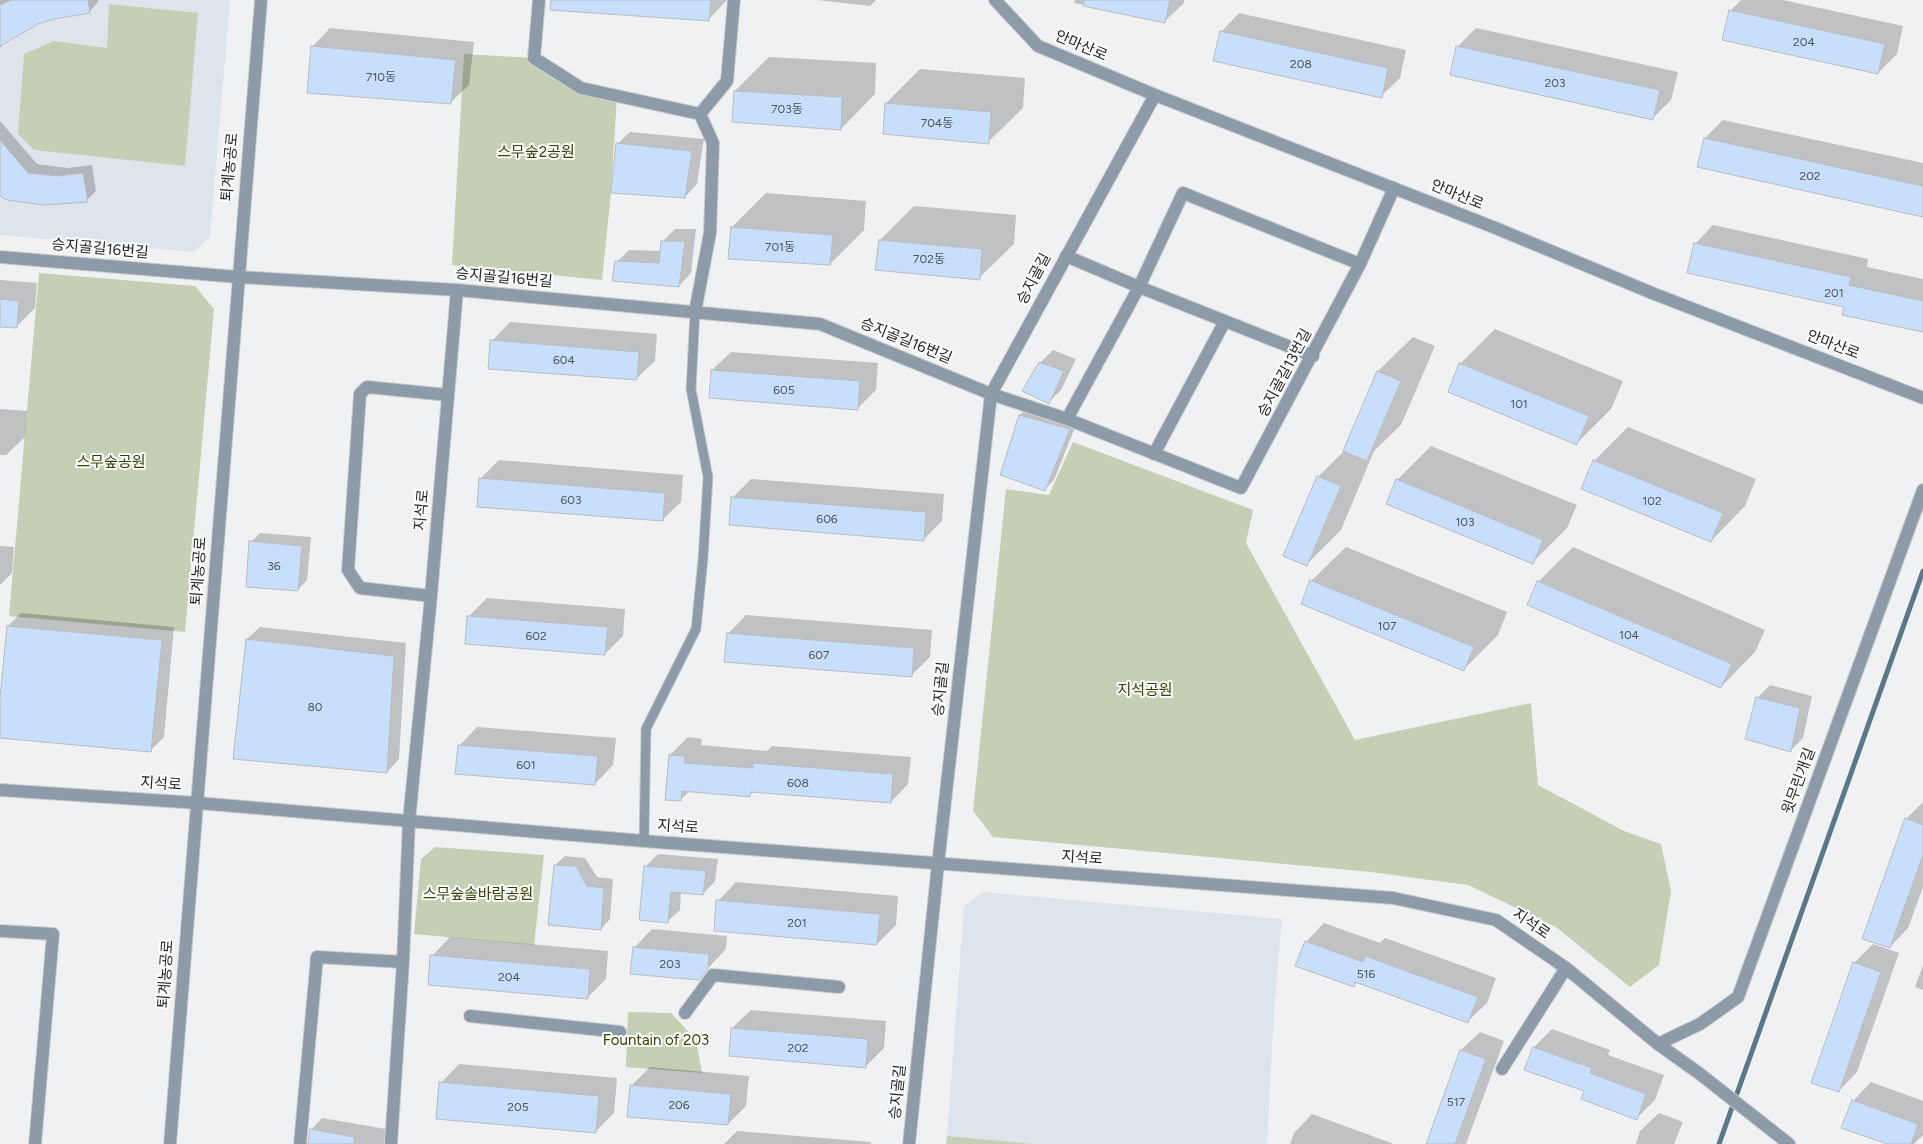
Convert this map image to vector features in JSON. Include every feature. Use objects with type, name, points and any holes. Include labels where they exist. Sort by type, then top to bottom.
[{"type":"street","name":"퇴계농공로","points":[[170,1144],[260,0]]},
{"type":"street","points":[[539,0],[534,58],[581,88],[700,114]]},
{"type":"street","points":[[700,114],[727,81],[734,0]]},
{"type":"street","name":"안마산로","points":[[994,0],[1038,46],[1155,95],[1394,188],[1652,293],[1923,398]]},
{"type":"street","name":"승지골길","points":[[909,1144],[938,864],[991,394],[1155,95]]},
{"type":"street","points":[[695,312],[710,233],[713,143],[700,114]]},
{"type":"street","name":"승지골길13번길","points":[[991,394],[1067,420],[1241,488],[1313,356],[1360,264],[1394,188]]},
{"type":"street","points":[[1067,420],[1139,287],[1183,193],[1360,264]]},
{"type":"street","name":"승지골길","points":[[1066,256],[1313,356]]},
{"type":"street","name":"승지골길16번길","points":[[0,257],[238,277],[456,290],[820,324],[991,394]]},
{"type":"street","name":"지석로","points":[[409,821],[431,596],[456,290]]},
{"type":"street","points":[[1154,454],[1224,321]]},
{"type":"street","points":[[431,596],[360,588],[348,570],[360,394],[367,387],[448,394]]},
{"type":"street","name":"윗무린개길","points":[[1658,1044],[1700,1024],[1738,997],[1923,490]]},
{"type":"street","name":"지석로","points":[[0,790],[198,803],[644,841],[1393,898],[1496,920],[1566,968],[1658,1044],[1700,1074],[1789,1144]]},
{"type":"street","points":[[391,1144],[403,962],[409,821]]},
{"type":"street","points":[[0,931],[53,934],[35,1144]]},
{"type":"street","points":[[300,1144],[317,957],[403,962]]},
{"type":"street","points":[[1502,1069],[1566,968]]},
{"type":"street","points":[[685,1013],[713,975],[839,987]]},
{"type":"street","points":[[470,1016],[620,1032]]},
{"type":"lane","points":[[644,841],[646,729],[696,629],[703,559],[708,477],[691,389],[695,312]]},
{"type":"shaded area","points":[[0,0],[230,0],[210,237],[193,252],[0,235]]},
{"type":"shaded area","points":[[984,892],[1282,919],[1274,1012],[1267,1144],[1035,1144],[947,1136],[964,906]]},
{"type":"green space","points":[[109,4],[198,13],[185,166],[34,150],[18,134],[24,54],[54,41],[107,48]]},
{"type":"green space","name":"스무숲2공원","points":[[464,54],[534,58],[581,88],[617,96],[611,193],[602,280],[452,265]]},
{"type":"green space","name":"스무숲공원","points":[[39,273],[195,286],[214,309],[185,632],[9,616]]},
{"type":"green space","name":"지석공원","points":[[1073,442],[1253,510],[1246,543],[1355,740],[1531,703],[1538,785],[1624,831],[1661,844],[1671,891],[1659,965],[1630,987],[1556,927],[1468,885],[1371,872],[993,837],[973,811],[1006,489],[1049,495]]},
{"type":"green space","name":"스무숲솔바람공원","points":[[435,847],[544,855],[534,945],[414,934],[421,859]]},
{"type":"green space","name":"Fountain of 203","points":[[628,1012],[671,1013],[696,1040],[702,1073],[626,1067]]},
{"type":"green space","points":[[947,1136],[1035,1144],[946,1144]]},
{"type":"building","points":[[11,0],[88,0],[90,13],[54,19],[38,24],[0,46],[0,5]]},
{"type":"building","points":[[551,0],[711,0],[709,21],[550,10]]},
{"type":"building","points":[[1084,0],[1170,0],[1165,23],[1083,6]]},
{"type":"building","points":[[1729,10],[1885,44],[1878,74],[1722,40]]},
{"type":"building","points":[[1220,31],[1388,68],[1382,98],[1213,61]]},
{"type":"building","points":[[311,46],[456,60],[451,104],[307,93]]},
{"type":"building","points":[[1456,46],[1660,90],[1653,120],[1450,75]]},
{"type":"building","points":[[734,91],[842,97],[841,130],[732,122]]},
{"type":"building","points":[[885,103],[991,112],[989,144],[883,134]]},
{"type":"building","points":[[1704,138],[1923,186],[1923,217],[1697,167]]},
{"type":"building","points":[[0,140],[28,173],[57,176],[83,173],[88,202],[44,205],[7,200],[0,196]]},
{"type":"building","points":[[616,143],[692,151],[685,198],[611,193]]},
{"type":"building","points":[[731,227],[833,235],[830,265],[728,259]]},
{"type":"building","points":[[879,240],[982,249],[980,280],[875,270]]},
{"type":"building","points":[[661,241],[685,241],[679,287],[612,281],[615,261],[659,263]]},
{"type":"building","points":[[1694,243],[1851,277],[1849,285],[1923,301],[1923,332],[1842,315],[1844,307],[1687,273]]},
{"type":"building","points":[[0,299],[19,301],[17,328],[0,327]]},
{"type":"building","points":[[490,340],[639,352],[637,380],[488,369]]},
{"type":"building","points":[[1039,362],[1064,371],[1049,404],[1022,391]]},
{"type":"building","points":[[1459,363],[1589,416],[1577,445],[1448,392]]},
{"type":"building","points":[[711,370],[860,381],[858,410],[709,398]]},
{"type":"building","points":[[1377,371],[1401,381],[1367,461],[1343,451]]},
{"type":"building","points":[[1019,415],[1070,429],[1045,491],[1000,475]]},
{"type":"building","points":[[1593,460],[1723,513],[1711,542],[1581,489]]},
{"type":"building","points":[[1317,476],[1341,486],[1307,566],[1283,556]]},
{"type":"building","points":[[479,478],[665,493],[663,521],[477,507]]},
{"type":"building","points":[[1396,479],[1543,540],[1533,564],[1386,504]]},
{"type":"building","points":[[731,497],[926,512],[924,541],[729,525]]},
{"type":"building","points":[[249,541],[302,546],[298,591],[246,587]]},
{"type":"building","points":[[1310,580],[1474,647],[1464,671],[1301,604]]},
{"type":"building","points":[[1537,581],[1732,664],[1721,688],[1527,605]]},
{"type":"building","points":[[467,616],[608,627],[605,655],[465,644]]},
{"type":"building","points":[[7,626],[162,640],[151,752],[0,738],[0,698]]},
{"type":"building","points":[[727,633],[914,648],[912,677],[724,662]]},
{"type":"building","points":[[246,639],[394,656],[387,773],[233,759]]},
{"type":"building","points":[[1756,697],[1800,708],[1791,752],[1745,739]]},
{"type":"building","points":[[458,745],[598,756],[595,785],[455,774]]},
{"type":"building","points":[[669,755],[685,756],[684,763],[753,768],[753,763],[893,774],[891,803],[751,792],[750,797],[682,791],[681,801],[665,800]]},
{"type":"building","points":[[1905,818],[1923,825],[1923,855],[1890,948],[1862,939]]},
{"type":"building","points":[[554,865],[576,866],[587,886],[604,888],[601,930],[548,925]]},
{"type":"building","points":[[644,866],[706,871],[703,895],[671,892],[668,923],[639,920]]},
{"type":"building","points":[[716,900],[880,914],[877,945],[714,931]]},
{"type":"building","points":[[1305,941],[1363,962],[1365,956],[1478,997],[1468,1023],[1355,982],[1354,987],[1295,966]]},
{"type":"building","points":[[633,947],[709,954],[708,969],[699,980],[630,974]]},
{"type":"building","points":[[430,955],[590,969],[588,999],[428,985]]},
{"type":"building","points":[[1853,962],[1881,972],[1839,1092],[1811,1083]]},
{"type":"building","points":[[731,1028],[868,1039],[866,1068],[729,1056]]},
{"type":"building","points":[[1533,1047],[1592,1068],[1590,1073],[1646,1094],[1637,1120],[1581,1099],[1584,1091],[1524,1070]]},
{"type":"building","points":[[1460,1050],[1486,1059],[1455,1144],[1426,1144]]},
{"type":"building","points":[[439,1082],[599,1096],[596,1133],[436,1119]]},
{"type":"building","points":[[630,1085],[731,1094],[728,1125],[627,1117]]},
{"type":"building","points":[[1852,1100],[1918,1124],[1911,1144],[1887,1144],[1841,1128]]},
{"type":"building","points":[[310,1129],[354,1137],[354,1144],[308,1144]]},
{"type":"waterway","points":[[1719,1144],[1923,571]]}]
